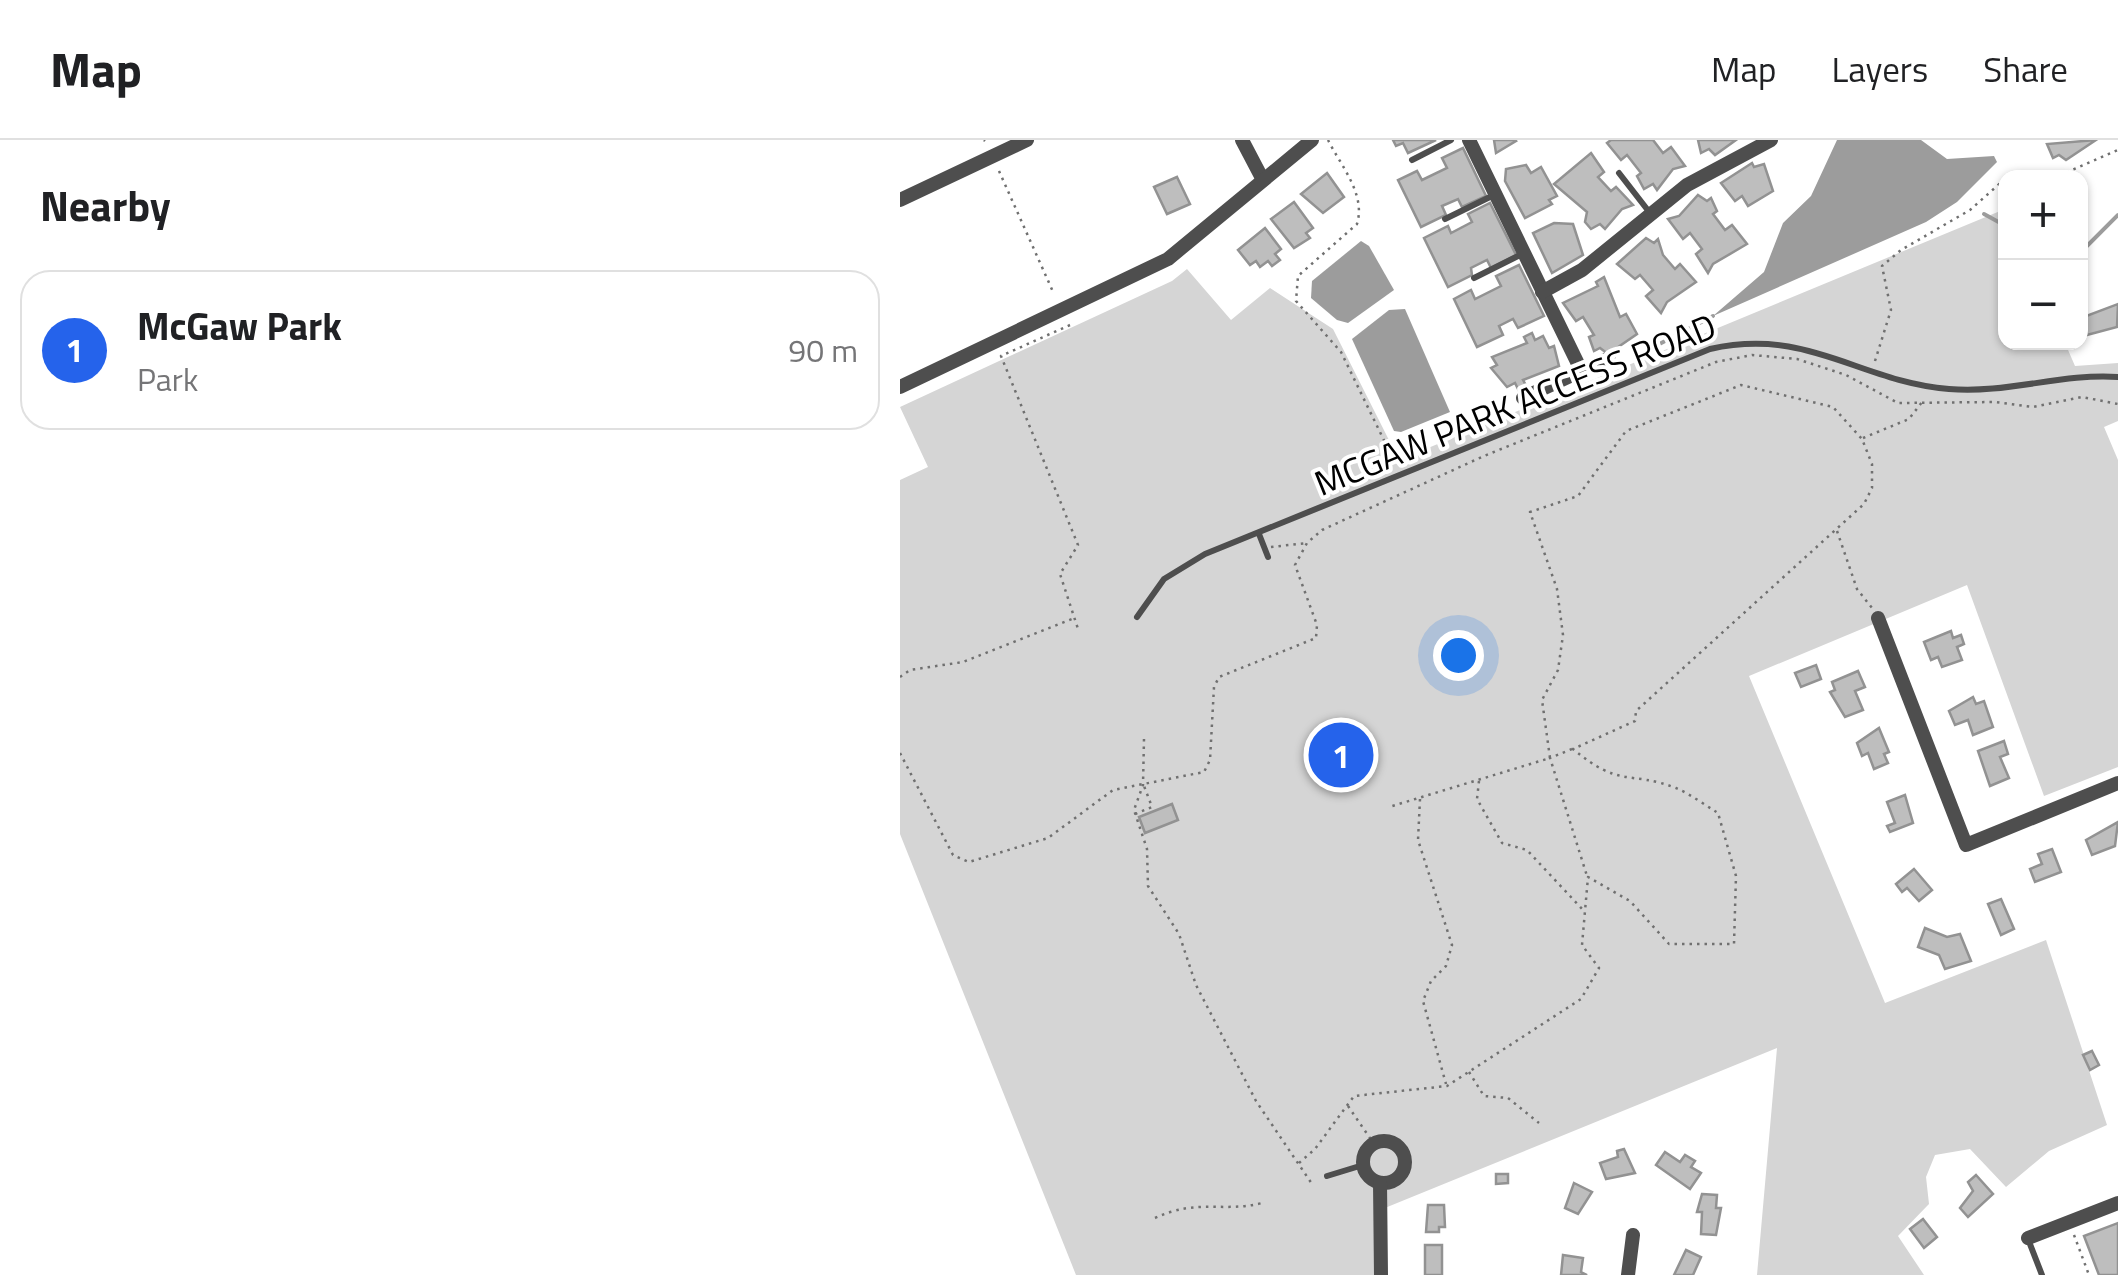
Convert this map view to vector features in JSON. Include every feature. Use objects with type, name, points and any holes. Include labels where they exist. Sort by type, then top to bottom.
[{"type":"street","points":[[900,200],[1026,140]]},
{"type":"street","points":[[1242,140],[1264,180]]},
{"type":"street","points":[[900,386],[1168,259],[1312,140]]},
{"type":"street","points":[[1469,140],[1580,370]]},
{"type":"street","points":[[1542,292],[1582,270],[1687,185],[1771,140]]},
{"type":"street","points":[[1523,398],[1609,358]]},
{"type":"street","points":[[1878,618],[1966,844],[2118,783]]},
{"type":"street","points":[[1374,1144],[1394,1144],[1404,1162],[1394,1180],[1380,1183],[1369,1177],[1363,1165],[1365,1153],[1374,1144]]},
{"type":"street","points":[[1380,1183],[1381,1275]]},
{"type":"street","points":[[2028,1238],[2118,1203]]},
{"type":"street","points":[[1628,1275],[1634,1236]]},
{"type":"lane","points":[[1412,160],[1451,140]]},
{"type":"lane","points":[[1619,173],[1650,213]]},
{"type":"lane","points":[[1445,219],[1495,194]]},
{"type":"lane","points":[[1474,278],[1523,253]]},
{"type":"lane","name":"MCGAW PARK ACCESS ROAD","points":[[1137,617],[1164,579],[1176,570],[1710,348],[1745,341],[1815,350],[1899,382],[1972,390],[2073,374],[2118,377]]},
{"type":"lane","points":[[1260,534],[1266,553]]},
{"type":"lane","points":[[1328,1176],[1363,1165]]},
{"type":"lane","points":[[2028,1238],[2042,1275]]},
{"type":"path","points":[[1328,140],[1356,191],[1360,213],[1357,224],[1302,270],[1295,283],[1296,301],[1340,352],[1397,466]]},
{"type":"path","points":[[2072,170],[2118,150]]},
{"type":"path","points":[[999,171],[1054,294]]},
{"type":"path","points":[[1867,386],[1892,310],[1882,266],[1970,210],[1998,185]]},
{"type":"path","points":[[1070,325],[1001,356],[1078,546],[1060,574],[1078,632]]},
{"type":"path","points":[[1266,553],[1307,543],[1340,518],[1716,362],[1752,356],[1810,362],[1898,403],[2034,407],[2082,397],[2118,404]]},
{"type":"path","points":[[1299,1164],[1354,1096],[1447,1086],[1581,999],[1599,968],[1582,945],[1588,877],[1550,758],[1542,700],[1558,670],[1563,634],[1557,589],[1530,512],[1578,496],[1626,431],[1741,385],[1833,406],[1862,439],[1872,464],[1872,488],[1864,504],[1636,711],[1635,720],[1550,758],[1388,807]]},
{"type":"path","points":[[1602,393],[1607,405]]},
{"type":"path","points":[[1862,439],[1909,418],[1924,401]]},
{"type":"path","points":[[1837,531],[1857,589],[1878,618]]},
{"type":"path","points":[[900,753],[953,855],[970,862],[1048,838],[1105,793],[1204,772],[1210,760],[1214,687],[1219,677],[1316,638],[1317,625],[1296,565],[1307,543]]},
{"type":"path","points":[[900,676],[910,670],[962,662],[1072,619]]},
{"type":"path","points":[[1135,814],[1152,807],[1144,785],[1144,739]]},
{"type":"path","points":[[1573,749],[1599,771],[1675,788],[1718,813],[1736,876],[1734,944],[1669,944],[1630,901],[1588,877]]},
{"type":"path","points":[[1479,780],[1477,800],[1502,843],[1527,850],[1585,912]]},
{"type":"path","points":[[1144,785],[1134,802],[1146,849],[1148,886],[1179,934],[1196,985],[1256,1101],[1312,1184]]},
{"type":"path","points":[[1420,798],[1418,840],[1452,944],[1446,966],[1431,982],[1424,1000],[1447,1086]]},
{"type":"path","points":[[1468,1070],[1484,1096],[1508,1098],[1540,1123]]},
{"type":"path","points":[[1347,1105],[1374,1144]]},
{"type":"path","points":[[1155,1218],[1195,1205],[1262,1203]]},
{"type":"path","points":[[2074,1235],[2090,1275]]},
{"type":"shaded area","points":[[1837,140],[1921,140],[1947,159],[1994,156],[1997,162],[1957,202],[1926,222],[1713,316],[1764,272],[1783,223],[1811,196]]},
{"type":"shaded area","points":[[1998,212],[1998,350],[2068,350],[2075,366],[2118,363],[2118,421],[2104,427],[2118,460],[2118,767],[2044,796],[1967,585],[1749,676],[1885,1003],[2046,940],[2107,1125],[2049,1151],[2006,1187],[1970,1149],[1935,1155],[1926,1177],[1929,1204],[1898,1236],[1924,1275],[1757,1275],[1777,1048],[1375,1212],[1374,1275],[1076,1275],[900,834],[900,480],[928,467],[900,407],[1172,281],[1187,269],[1231,320],[1270,288],[1333,329],[1399,460]]},
{"type":"shaded area","points":[[1361,241],[1369,246],[1394,290],[1348,323],[1337,320],[1311,298],[1312,281]]},
{"type":"shaded area","points":[[1405,309],[1450,412],[1401,432],[1394,431],[1352,339],[1389,310]]},
{"type":"building","points":[[1393,140],[1436,140],[1408,153],[1403,143],[1396,146]]},
{"type":"building","points":[[1494,140],[1515,140],[1516,141],[1496,153]]},
{"type":"building","points":[[1653,140],[1663,153],[1671,147],[1685,166],[1673,169],[1657,190],[1653,184],[1644,189],[1637,176],[1641,173],[1627,155],[1621,160],[1607,143]]},
{"type":"building","points":[[1698,140],[1736,140],[1715,155],[1709,149],[1701,153]]},
{"type":"building","points":[[2096,140],[2066,160],[2059,155],[2053,158],[2047,144]]},
{"type":"building","points":[[1463,148],[1486,196],[1462,207],[1458,199],[1442,206],[1446,215],[1421,227],[1398,180],[1417,171],[1422,180],[1447,168],[1442,158]]},
{"type":"building","points":[[1591,153],[1604,172],[1598,177],[1611,191],[1616,187],[1633,205],[1622,209],[1605,229],[1600,224],[1591,229],[1585,222],[1587,212],[1554,184]]},
{"type":"building","points":[[1752,163],[1754,167],[1764,164],[1773,191],[1748,206],[1742,196],[1735,201],[1721,183]]},
{"type":"building","points":[[1526,165],[1531,173],[1541,167],[1557,196],[1549,200],[1552,204],[1525,218],[1505,181],[1506,169]]},
{"type":"building","points":[[1327,173],[1344,197],[1323,213],[1301,194]]},
{"type":"building","points":[[1177,177],[1190,204],[1167,214],[1154,187]]},
{"type":"building","points":[[1698,195],[1707,201],[1711,198],[1717,211],[1713,214],[1725,230],[1732,225],[1747,244],[1713,264],[1708,273],[1696,254],[1702,249],[1690,233],[1683,239],[1668,219],[1679,216]]},
{"type":"building","points":[[1294,202],[1313,228],[1306,233],[1310,238],[1294,248],[1271,219]]},
{"type":"building","points":[[1490,203],[1516,255],[1491,268],[1487,260],[1471,268],[1472,275],[1448,287],[1424,238],[1448,226],[1451,233],[1472,222],[1468,214]]},
{"type":"building","points":[[1554,223],[1573,224],[1583,255],[1552,273],[1533,233]]},
{"type":"building","points":[[1265,228],[1281,249],[1275,254],[1280,260],[1272,266],[1268,261],[1260,267],[1256,261],[1250,265],[1238,250]]},
{"type":"building","points":[[1646,238],[1654,243],[1658,239],[1663,255],[1675,269],[1680,264],[1696,282],[1667,302],[1661,313],[1646,296],[1653,290],[1640,275],[1635,279],[1617,264]]},
{"type":"building","points":[[1519,265],[1544,316],[1518,328],[1513,319],[1499,326],[1503,335],[1477,347],[1454,299],[1471,290],[1475,299],[1501,286],[1496,276]]},
{"type":"building","points":[[1604,277],[1620,317],[1626,314],[1637,334],[1608,354],[1600,348],[1594,351],[1589,337],[1594,335],[1583,317],[1576,321],[1563,303],[1598,286],[1596,282]]},
{"type":"building","points":[[2118,304],[2117,327],[2088,335],[2088,315]]},
{"type":"building","points":[[1532,333],[1535,340],[1543,336],[1549,348],[1554,346],[1559,366],[1523,380],[1527,387],[1519,391],[1515,383],[1507,387],[1491,368],[1497,365],[1492,357],[1527,343],[1524,337]]},
{"type":"building","points":[[1951,631],[1953,638],[1961,635],[1964,644],[1957,647],[1962,660],[1942,667],[1938,657],[1931,660],[1924,642]]},
{"type":"building","points":[[1816,665],[1821,679],[1801,687],[1795,673]]},
{"type":"building","points":[[1858,671],[1865,687],[1855,691],[1863,710],[1845,717],[1830,692],[1835,690],[1832,682]]},
{"type":"building","points":[[1973,697],[1976,704],[1984,701],[1993,727],[1973,735],[1968,720],[1955,725],[1949,711]]},
{"type":"building","points":[[1879,728],[1889,752],[1884,754],[1888,763],[1874,769],[1868,753],[1862,756],[1857,743]]},
{"type":"building","points":[[2004,741],[2008,754],[2000,757],[2009,778],[1990,786],[1978,751]]},
{"type":"building","points":[[1905,795],[1913,823],[1890,832],[1887,826],[1895,823],[1887,802]]},
{"type":"building","points":[[1172,804],[1178,820],[1145,833],[1139,817]]},
{"type":"building","points":[[2118,822],[2115,846],[2092,855],[2086,840]]},
{"type":"building","points":[[2052,849],[2061,872],[2035,882],[2030,869],[2042,864],[2038,854]]},
{"type":"building","points":[[1914,869],[1932,890],[1919,901],[1907,888],[1902,892],[1896,884]]},
{"type":"building","points":[[2001,899],[2014,929],[2001,935],[1988,904]]},
{"type":"building","points":[[1925,928],[1947,937],[1960,934],[1971,961],[1945,969],[1939,955],[1918,947]]},
{"type":"building","points":[[2092,1051],[2099,1065],[2090,1070],[2083,1055]]},
{"type":"building","points":[[1624,1149],[1635,1173],[1606,1179],[1600,1163],[1618,1157],[1617,1151]]},
{"type":"building","points":[[1665,1152],[1680,1162],[1685,1155],[1695,1161],[1691,1167],[1701,1173],[1690,1189],[1656,1165]]},
{"type":"building","points":[[1496,1174],[1508,1174],[1508,1183],[1496,1184]]},
{"type":"building","points":[[1976,1175],[1993,1194],[1968,1217],[1960,1208],[1973,1191],[1968,1182]]},
{"type":"building","points":[[1574,1183],[1592,1192],[1578,1214],[1565,1208]]},
{"type":"building","points":[[1702,1194],[1717,1195],[1716,1208],[1721,1208],[1716,1235],[1701,1234],[1702,1212],[1697,1212]]},
{"type":"building","points":[[1428,1205],[1444,1205],[1445,1227],[1439,1227],[1439,1232],[1426,1232]]},
{"type":"building","points":[[1923,1219],[1937,1237],[1924,1248],[1910,1229]]},
{"type":"building","points":[[2118,1223],[2118,1275],[2099,1275],[2084,1236]]},
{"type":"building","points":[[1425,1245],[1442,1245],[1442,1275],[1425,1275]]},
{"type":"building","points":[[1686,1250],[1701,1257],[1693,1275],[1674,1275]]},
{"type":"building","points":[[1563,1255],[1583,1258],[1581,1272],[1587,1275],[1561,1275]]},
{"type":"waterway","points":[[1984,214],[1998,222]]},
{"type":"waterway","points":[[2088,245],[2118,215]]},
{"type":"waterway","points":[[1646,351],[1713,316]]},
{"type":"place","name":"McGaw Park","points":[[1341,755]]}]
